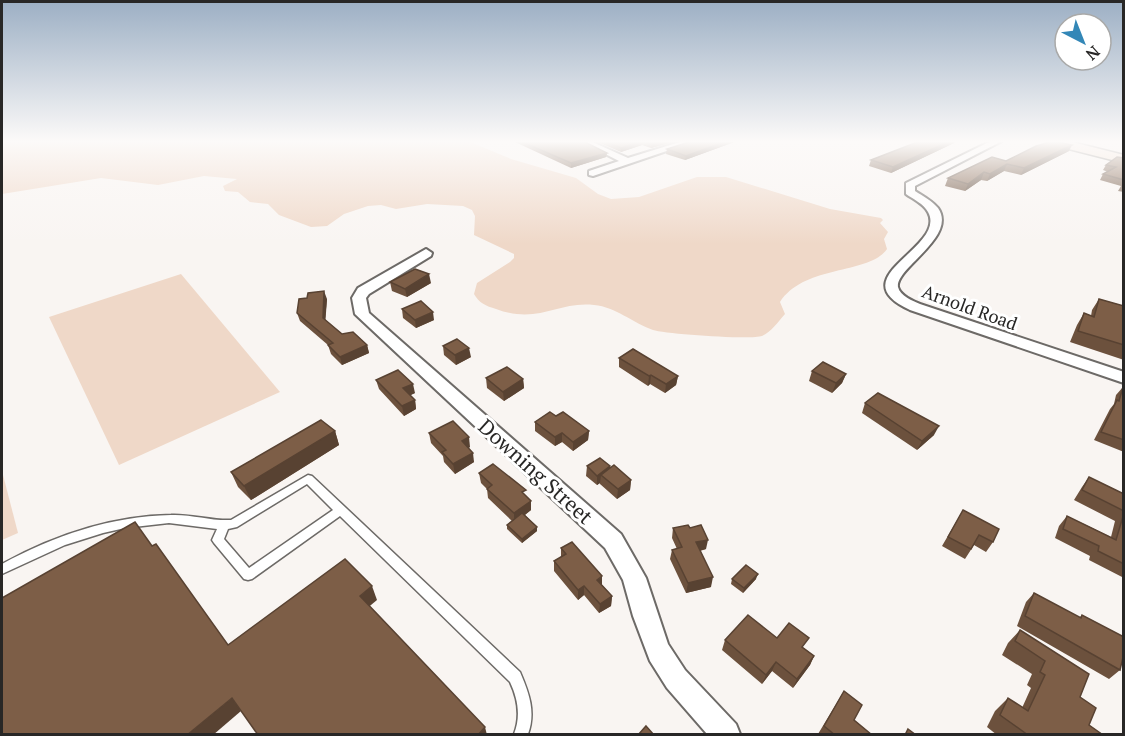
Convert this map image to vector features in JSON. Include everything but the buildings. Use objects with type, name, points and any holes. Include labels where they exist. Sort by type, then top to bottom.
[{"type":"street","name":"Arnold Road","points":[[928,175],[910,184],[910,192],[933,211],[937,222],[932,234],[894,277],[891,286],[893,292],[902,301],[934,314],[1124,378]]},
{"type":"street","name":"Downing Street","points":[[426,253],[363,291],[359,298],[362,314],[612,541],[634,578],[659,652],[676,679],[726,735]]},
{"type":"lane","points":[[2,568],[63,540],[98,529],[169,519],[194,519],[224,525],[243,520],[308,479],[515,677],[524,697],[526,724],[521,735]]},
{"type":"lane","points":[[224,525],[218,540],[248,575],[341,510]]},
{"type":"shaded area","points":[[2,175],[567,175],[576,178],[598,194],[611,199],[639,197],[697,177],[726,177],[830,209],[881,218],[883,220],[880,223],[888,232],[884,239],[887,249],[878,257],[866,263],[820,275],[791,290],[780,302],[785,314],[762,336],[726,337],[653,330],[602,306],[569,306],[524,315],[483,304],[474,294],[477,283],[510,262],[514,254],[474,235],[475,216],[472,210],[463,206],[427,204],[396,209],[381,205],[368,206],[344,214],[327,226],[311,227],[279,215],[268,204],[250,202],[238,192],[225,191],[223,186],[237,179],[204,176],[158,185],[101,178],[2,194]]},
{"type":"shaded area","points":[[181,274],[280,392],[119,465],[49,317]]},
{"type":"shaded area","points":[[2,471],[18,533],[2,540]]}]
